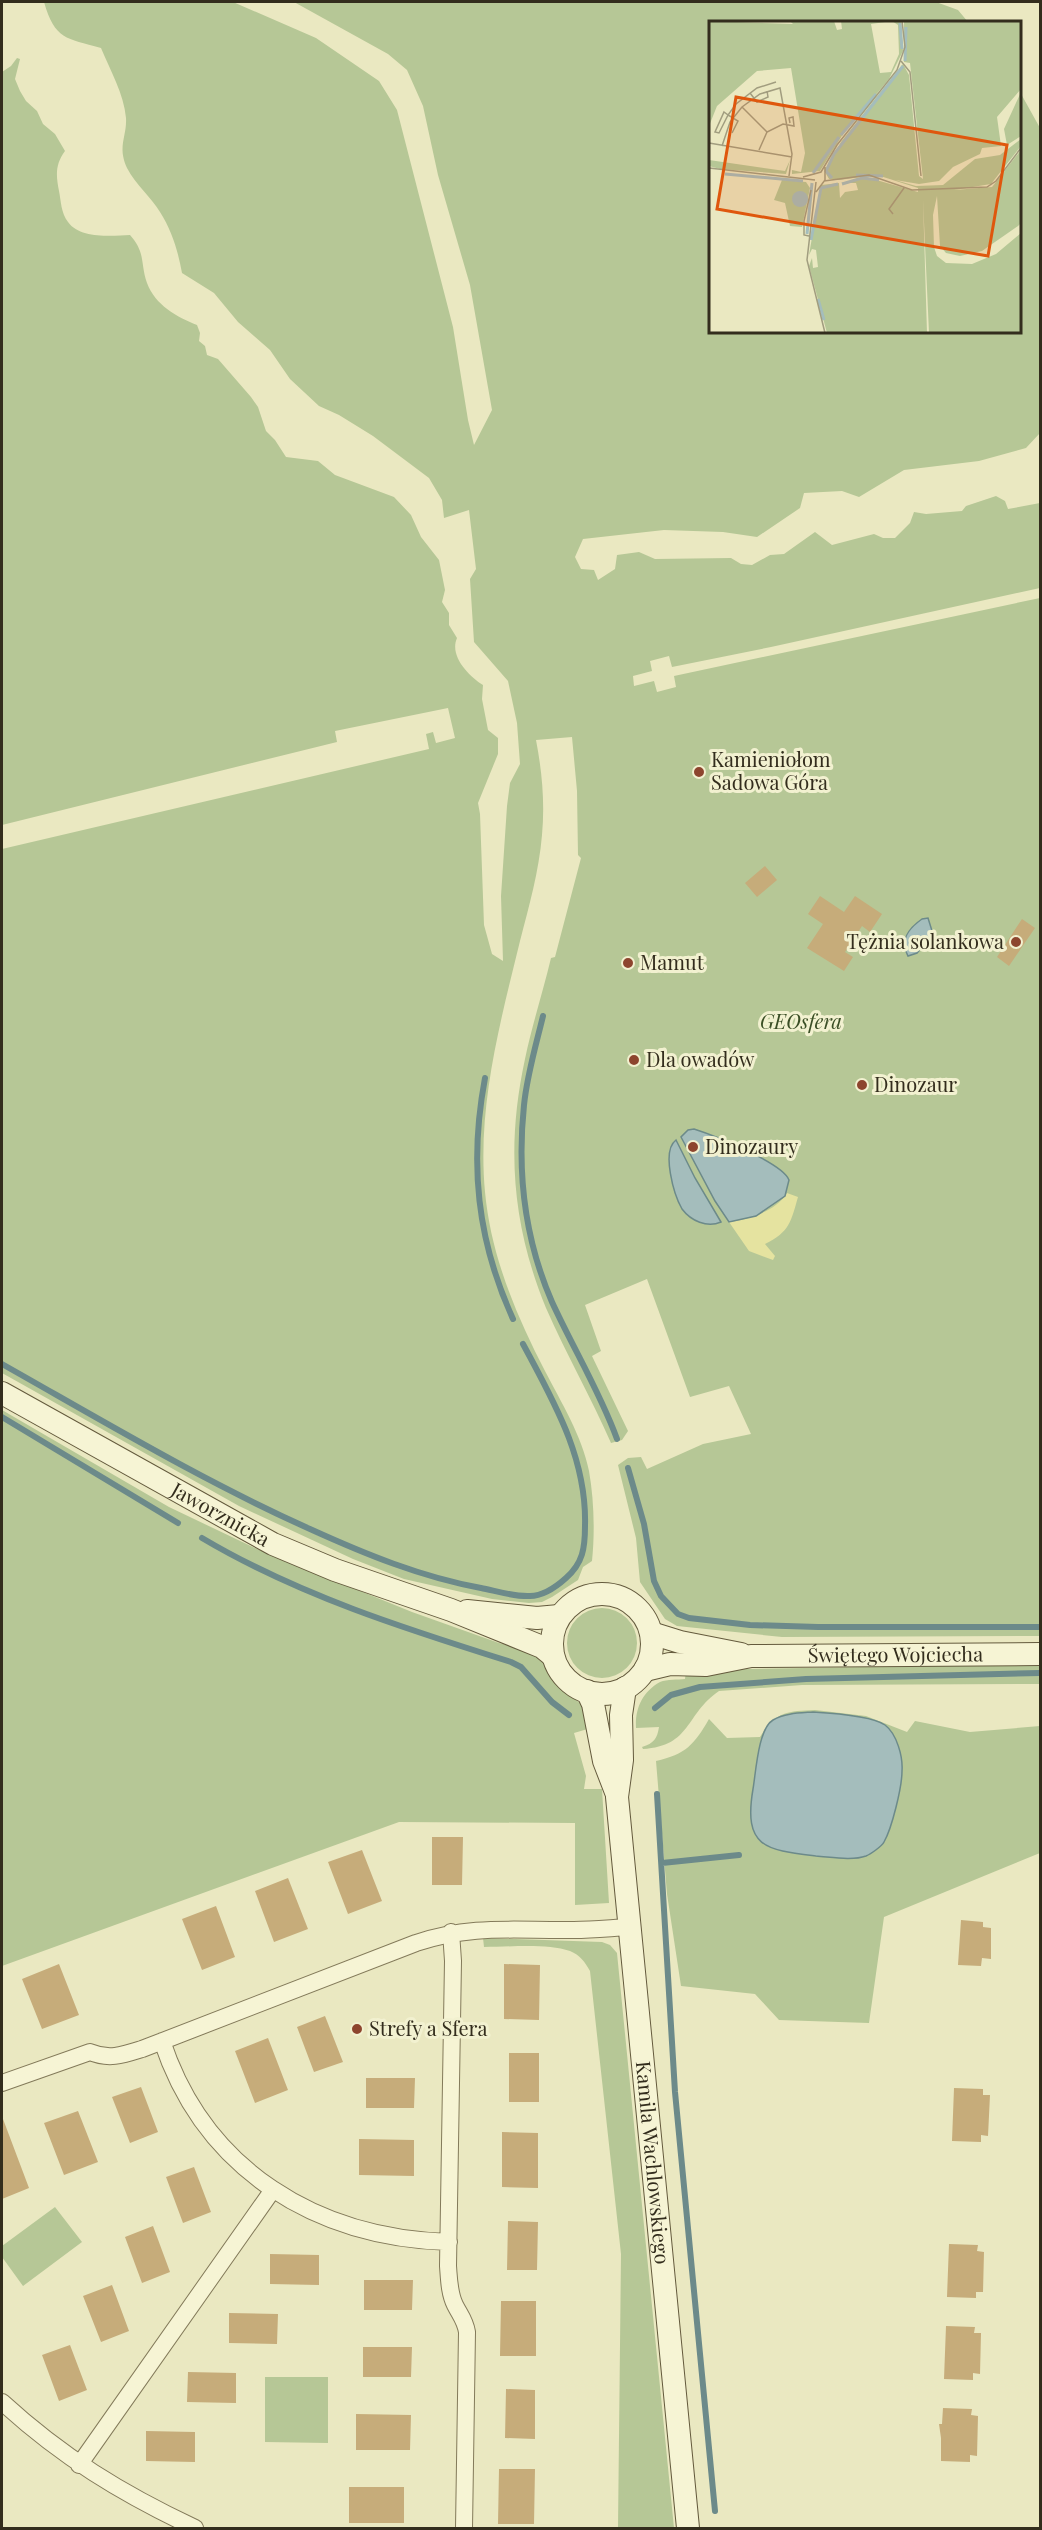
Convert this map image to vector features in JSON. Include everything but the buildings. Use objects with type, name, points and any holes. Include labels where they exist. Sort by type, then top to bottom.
[{"type":"street","name":"Jaworznicka","points":[[2,1393],[273,1544],[335,1570],[451,1610],[542,1647],[553,1656]]},
{"type":"street","points":[[608,1593],[625,1598],[646,1620],[651,1634],[651,1656],[645,1670],[634,1683],[626,1688],[604,1694],[586,1691],[567,1680],[557,1667],[553,1656],[553,1631],[559,1616],[568,1606],[583,1597],[608,1593]]},
{"type":"street","name":"Jaworznicka","points":[[451,1610],[537,1618],[559,1616]]},
{"type":"street","name":"Świętego Wojciecha","points":[[651,1634],[751,1656]]},
{"type":"street","name":"Świętego Wojciecha","points":[[645,1670],[670,1664],[706,1665],[751,1656],[1041,1654]]},
{"type":"street","name":"Kamila Wachlowskiego","points":[[626,1688],[621,1715],[622,1760],[617,1797],[688,2529]]},
{"type":"street","name":"Kamila Wachlowskiego","points":[[586,1691],[593,1704],[604,1761],[617,1797]]},
{"type":"street","points":[[2,2083],[90,2052],[101,2057],[115,2057],[416,1943],[451,1932],[630,1927]]},
{"type":"street","points":[[451,1932],[453,1961],[450,2292],[454,2305],[465,2319],[467,2332],[464,2529]]},
{"type":"street","points":[[162,2041],[176,2079],[195,2111],[223,2145],[272,2191],[332,2221],[363,2231],[398,2239],[449,2242]]},
{"type":"street","points":[[79,2465],[272,2191]]},
{"type":"street","points":[[2,2402],[79,2465],[116,2488],[195,2529]]},
{"type":"green space","name":"GEOsfera","points":[[44,2],[233,2],[316,38],[379,81],[397,110],[453,327],[474,445],[492,410],[470,285],[438,175],[423,106],[407,70],[388,54],[294,2],[936,2],[958,10],[967,21],[709,21],[709,333],[1021,333],[1021,94],[1040,128],[1040,433],[1026,448],[979,461],[904,470],[859,497],[842,491],[804,493],[800,508],[757,537],[723,532],[664,530],[583,539],[575,557],[581,569],[594,570],[598,580],[615,569],[617,555],[639,552],[655,559],[731,558],[741,564],[752,565],[770,555],[784,554],[815,532],[832,545],[874,534],[883,538],[895,538],[910,523],[914,512],[926,514],[962,511],[966,506],[996,496],[1005,501],[1008,509],[1040,503],[1040,588],[672,667],[669,656],[650,661],[652,671],[633,676],[634,686],[654,681],[657,692],[676,687],[674,676],[1040,598],[1040,1636],[782,1637],[677,1626],[665,1619],[640,1582],[636,1538],[618,1465],[628,1458],[641,1457],[647,1469],[703,1444],[751,1434],[729,1386],[690,1397],[647,1279],[585,1305],[601,1351],[592,1356],[628,1431],[622,1440],[611,1443],[546,1308],[526,1246],[519,1216],[516,1185],[515,1123],[531,1034],[551,958],[555,957],[581,858],[578,855],[577,791],[572,737],[536,740],[543,799],[541,848],[492,1065],[484,1128],[483,1160],[488,1216],[506,1284],[534,1350],[576,1432],[589,1471],[594,1516],[592,1561],[583,1567],[578,1580],[542,1602],[529,1603],[492,1599],[404,1579],[353,1559],[239,1506],[2,1373],[2,849],[429,749],[426,734],[433,732],[436,743],[455,738],[448,708],[335,731],[337,742],[2,825],[2,72],[17,58],[20,59],[15,79],[20,91],[26,101],[37,111],[43,124],[55,134],[65,151],[59,161],[57,175],[62,207],[68,222],[88,234],[130,235],[138,247],[147,283],[155,298],[174,314],[197,325],[200,333],[199,341],[205,346],[207,355],[218,359],[251,397],[258,407],[266,431],[286,457],[318,461],[335,475],[394,497],[411,515],[421,537],[439,560],[445,590],[442,602],[449,613],[449,625],[457,638],[456,652],[462,665],[483,685],[482,699],[488,730],[498,738],[498,754],[478,803],[484,925],[492,954],[503,961],[501,896],[507,806],[510,783],[520,764],[517,723],[508,681],[474,642],[470,579],[476,569],[469,510],[444,518],[442,500],[429,478],[373,436],[339,415],[319,406],[290,379],[270,350],[238,322],[214,293],[182,273],[168,226],[127,168],[124,160],[125,109],[120,91],[101,48],[63,36],[48,14]]},
{"type":"green space","points":[[2,1410],[169,1507],[257,1549],[412,1612],[499,1643],[539,1653],[548,1664],[559,1686],[581,1704],[591,1728],[574,1733],[586,1776],[584,1789],[602,1789],[609,1903],[575,1905],[575,1823],[399,1822],[2,1966]]},
{"type":"green space","points":[[595,1608],[609,1608],[622,1614],[631,1623],[637,1636],[635,1656],[627,1668],[609,1678],[595,1678],[582,1672],[573,1663],[567,1650],[567,1636],[573,1623],[582,1614]]},
{"type":"green space","points":[[1040,1664],[1040,1684],[802,1685],[719,1691],[708,1700],[680,1735],[671,1742],[659,1747],[643,1749],[642,1747],[654,1740],[659,1727],[636,1728],[638,1708],[644,1696],[660,1682],[685,1679],[686,1670]]},
{"type":"green space","points":[[815,1710],[866,1716],[907,1732],[915,1721],[970,1732],[1040,1726],[1040,1853],[884,1917],[869,2023],[779,2020],[755,1994],[681,1986],[667,1894],[656,1761],[675,1755],[688,1747],[699,1736],[709,1719],[727,1738],[760,1737],[771,1722],[783,1714]]},
{"type":"green space","points":[[483,1938],[602,1942],[610,1945],[617,1953],[674,2528],[618,2528],[621,2254],[590,1971],[582,1959],[570,1951],[539,1946],[484,1947]]},
{"type":"green space","points":[[55,2207],[82,2242],[23,2286],[2,2257],[2,2246]]},
{"type":"green space","points":[[265,2377],[328,2377],[328,2443],[265,2442]]},
{"type":"sand","points":[[787,1193],[798,1197],[785,1230],[765,1244],[775,1256],[773,1260],[749,1251],[729,1222],[753,1217],[769,1210]]},
{"type":"water","points":[[928,918],[933,934],[917,953],[908,956],[905,950],[905,940],[909,931],[922,919]]},
{"type":"water","points":[[694,1129],[746,1150],[784,1173],[789,1180],[785,1196],[756,1216],[729,1222],[715,1201],[681,1137],[688,1130]]},
{"type":"water","points":[[676,1140],[721,1222],[705,1224],[690,1217],[682,1209],[673,1184],[669,1163],[669,1153]]},
{"type":"water","points":[[813,1712],[850,1715],[879,1722],[893,1734],[898,1746],[902,1778],[893,1818],[883,1844],[866,1856],[841,1858],[784,1851],[771,1848],[755,1835],[751,1809],[758,1752],[764,1732],[773,1720],[782,1716]]},
{"type":"waterway","points":[[543,1016],[527,1083],[522,1130],[523,1180],[529,1230],[552,1302],[603,1404],[617,1439]]},
{"type":"waterway","points":[[485,1078],[478,1140],[479,1201],[491,1260],[513,1319]]},
{"type":"waterway","points":[[2,1364],[192,1471],[331,1538],[372,1556],[437,1578],[506,1594],[530,1596],[549,1590],[576,1567],[582,1555],[585,1526],[581,1477],[574,1454],[557,1409],[523,1344]]},
{"type":"waterway","points":[[2,1417],[178,1523]]},
{"type":"waterway","points":[[628,1468],[644,1524],[654,1581],[661,1596],[678,1614],[689,1618],[750,1625],[1040,1627]]},
{"type":"waterway","points":[[202,1538],[314,1594],[432,1637],[511,1662],[521,1667],[552,1702],[569,1715]]},
{"type":"waterway","points":[[655,1708],[671,1695],[700,1687],[806,1679],[1040,1673]]},
{"type":"waterway","points":[[657,1794],[675,2092],[715,2511]]},
{"type":"waterway","points":[[662,1863],[739,1855]]},
{"type":"place","name":"Kamieniołom Sadowa Góra","points":[[699,772]]},
{"type":"place","name":"Tężnia solankowa","points":[[1016,942]]},
{"type":"place","name":"Mamut","points":[[628,963]]},
{"type":"place","name":"Dla owadów","points":[[634,1060]]},
{"type":"place","name":"Dinozaur","points":[[862,1085]]},
{"type":"place","name":"Dinozaury","points":[[693,1147]]},
{"type":"place","name":"Strefy a Sfera","points":[[357,2029]]}]
